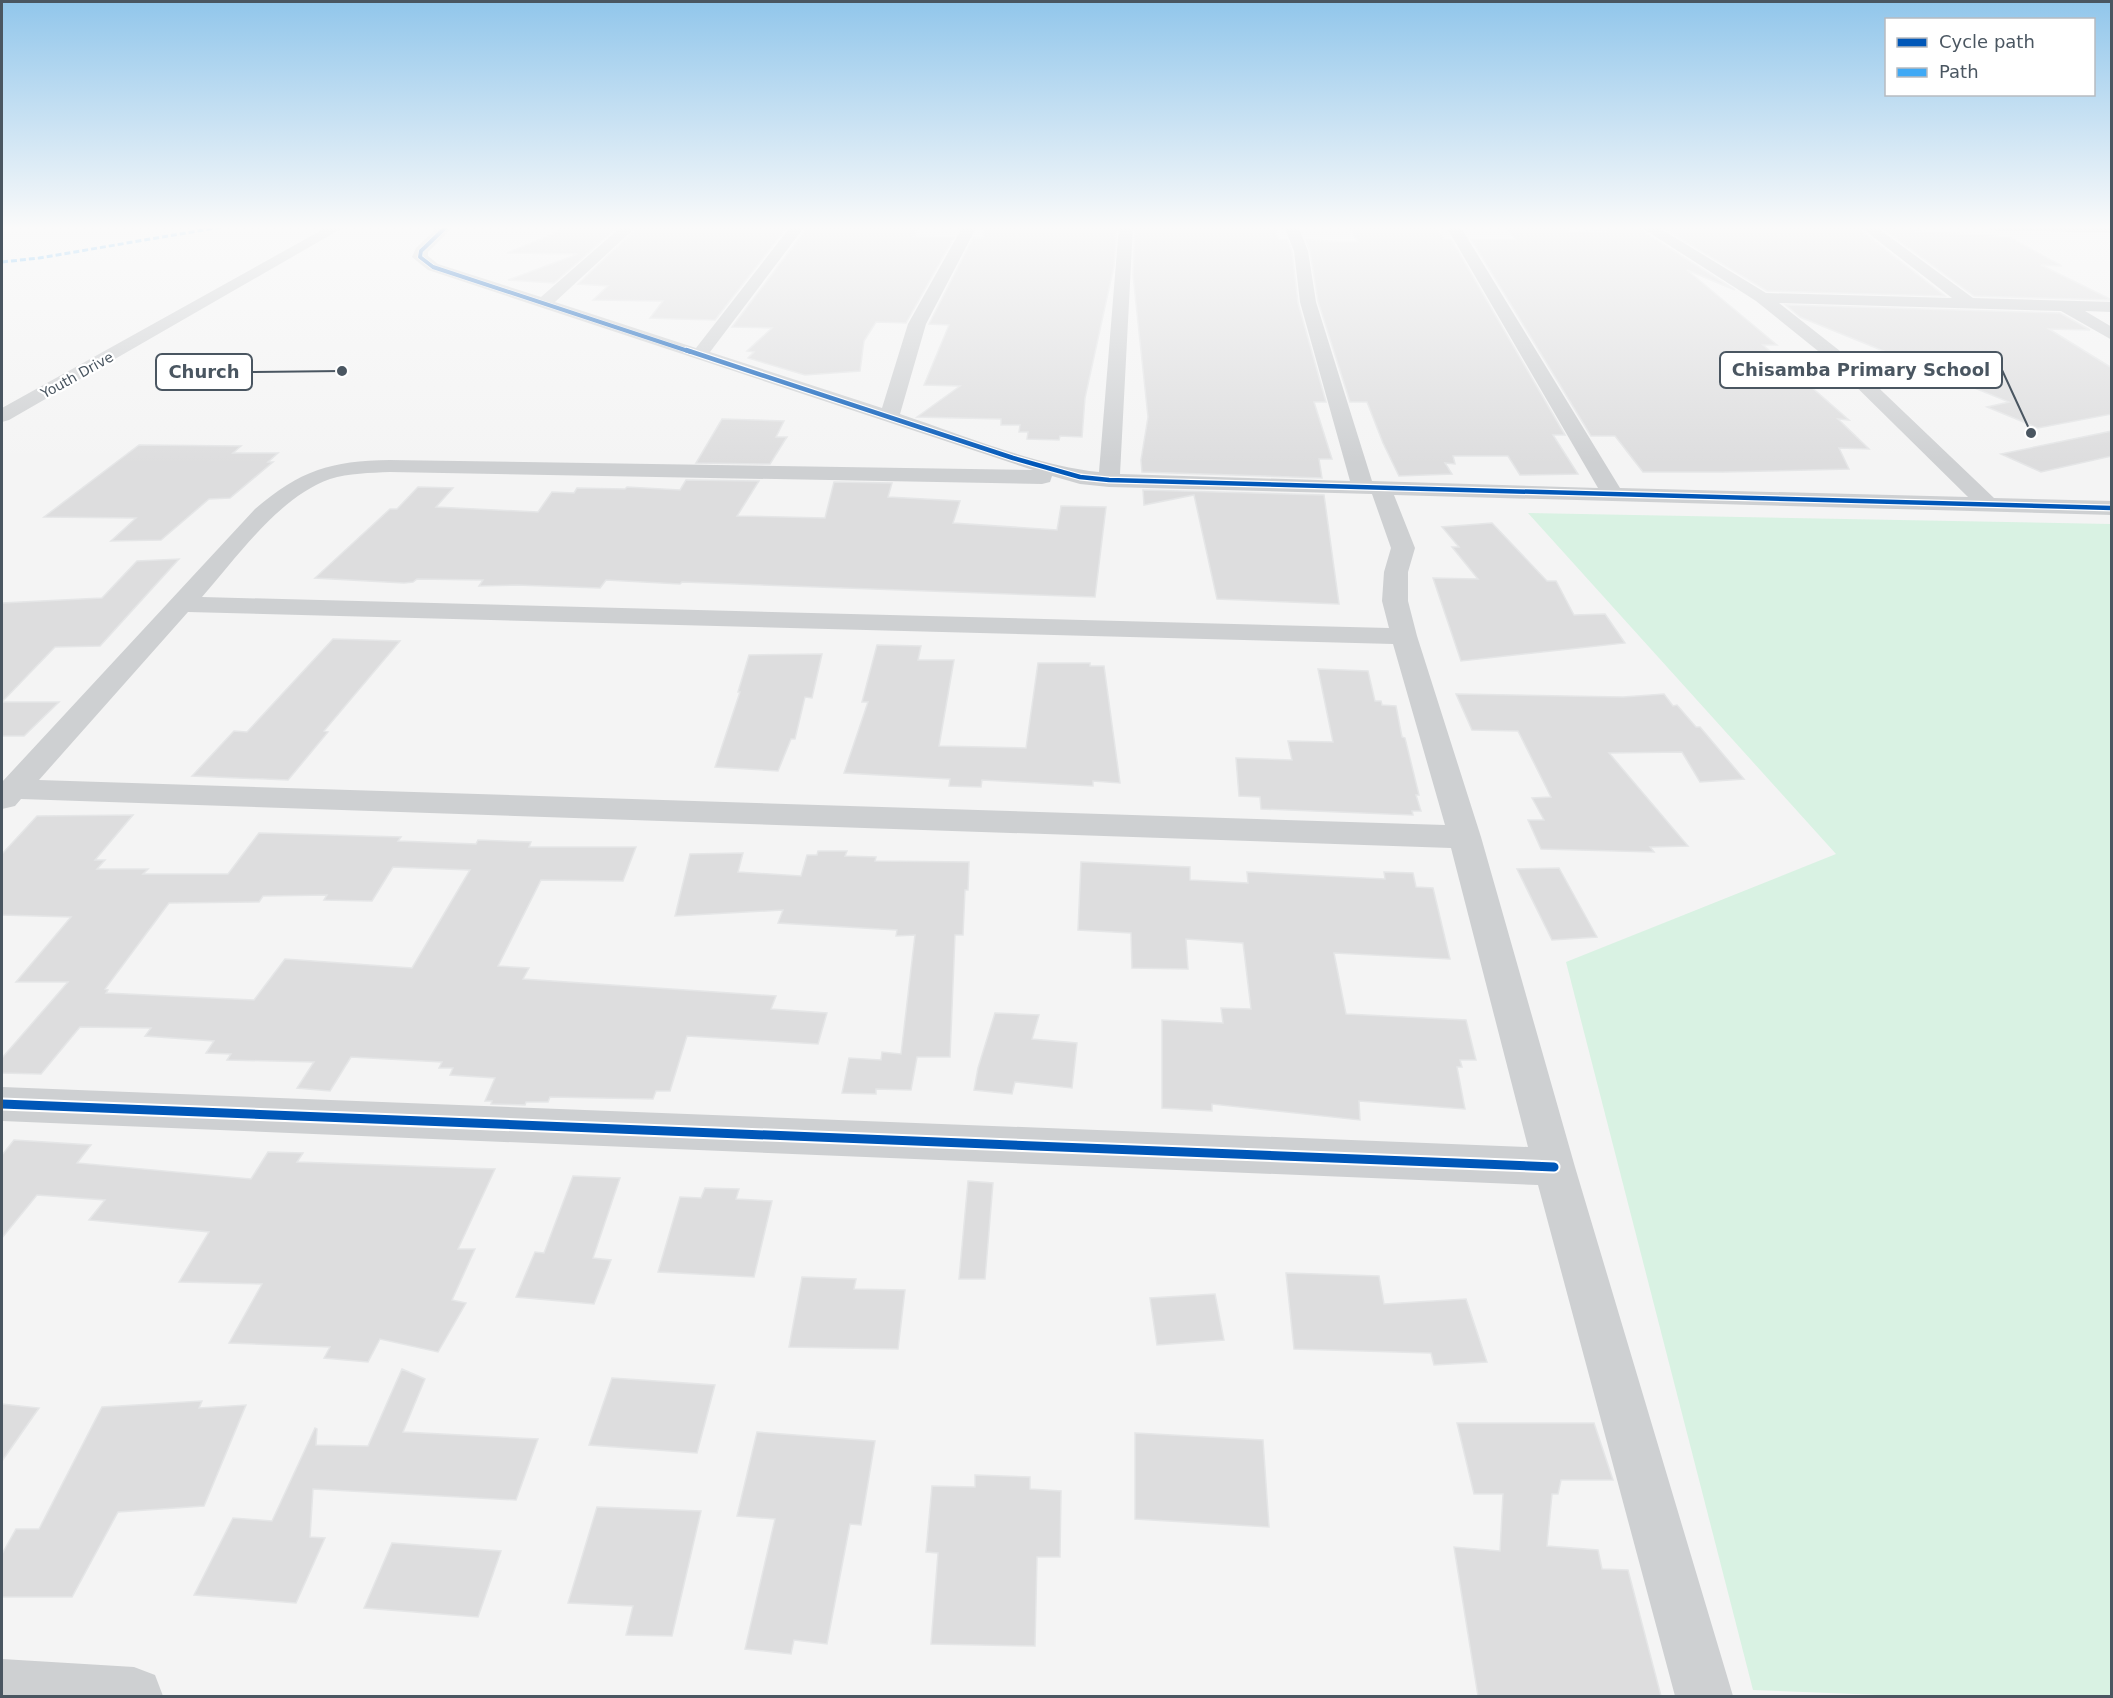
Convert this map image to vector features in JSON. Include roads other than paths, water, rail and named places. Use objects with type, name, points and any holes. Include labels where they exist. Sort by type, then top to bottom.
[{"type":"street","name":"Youth Drive","points":[[2,416],[198,305]]},
{"type":"street","points":[[551,305],[1013,458],[1080,477]]},
{"type":"street","points":[[700,354],[737,305]]},
{"type":"street","points":[[889,416],[918,324],[928,305]]},
{"type":"street","points":[[1109,480],[1121,305]]},
{"type":"street","points":[[1309,305],[1371,487],[1403,548],[1396,572],[1395,601],[1404,636],[1465,837],[1554,1167],[1704,1696]]},
{"type":"street","points":[[1500,305],[1613,495]]},
{"type":"street","points":[[1771,305],[1834,355],[1988,505]]},
{"type":"street","points":[[2041,305],[2112,307]]},
{"type":"street","points":[[2065,306],[2112,335]]},
{"type":"street","points":[[8,795],[263,514],[282,497],[315,476],[347,468],[390,466],[956,477],[1080,477],[1109,480],[1613,495],[2112,507]]},
{"type":"street","points":[[181,604],[1404,636]]},
{"type":"street","points":[[8,795],[1465,837]]},
{"type":"street","points":[[2,1104],[1554,1167]]},
{"type":"street","points":[[2,1688],[134,1696]]},
{"type":"place","name":"Church","points":[[342,371]]},
{"type":"place","name":"Chisamba Primary School","points":[[2031,433]]}]
